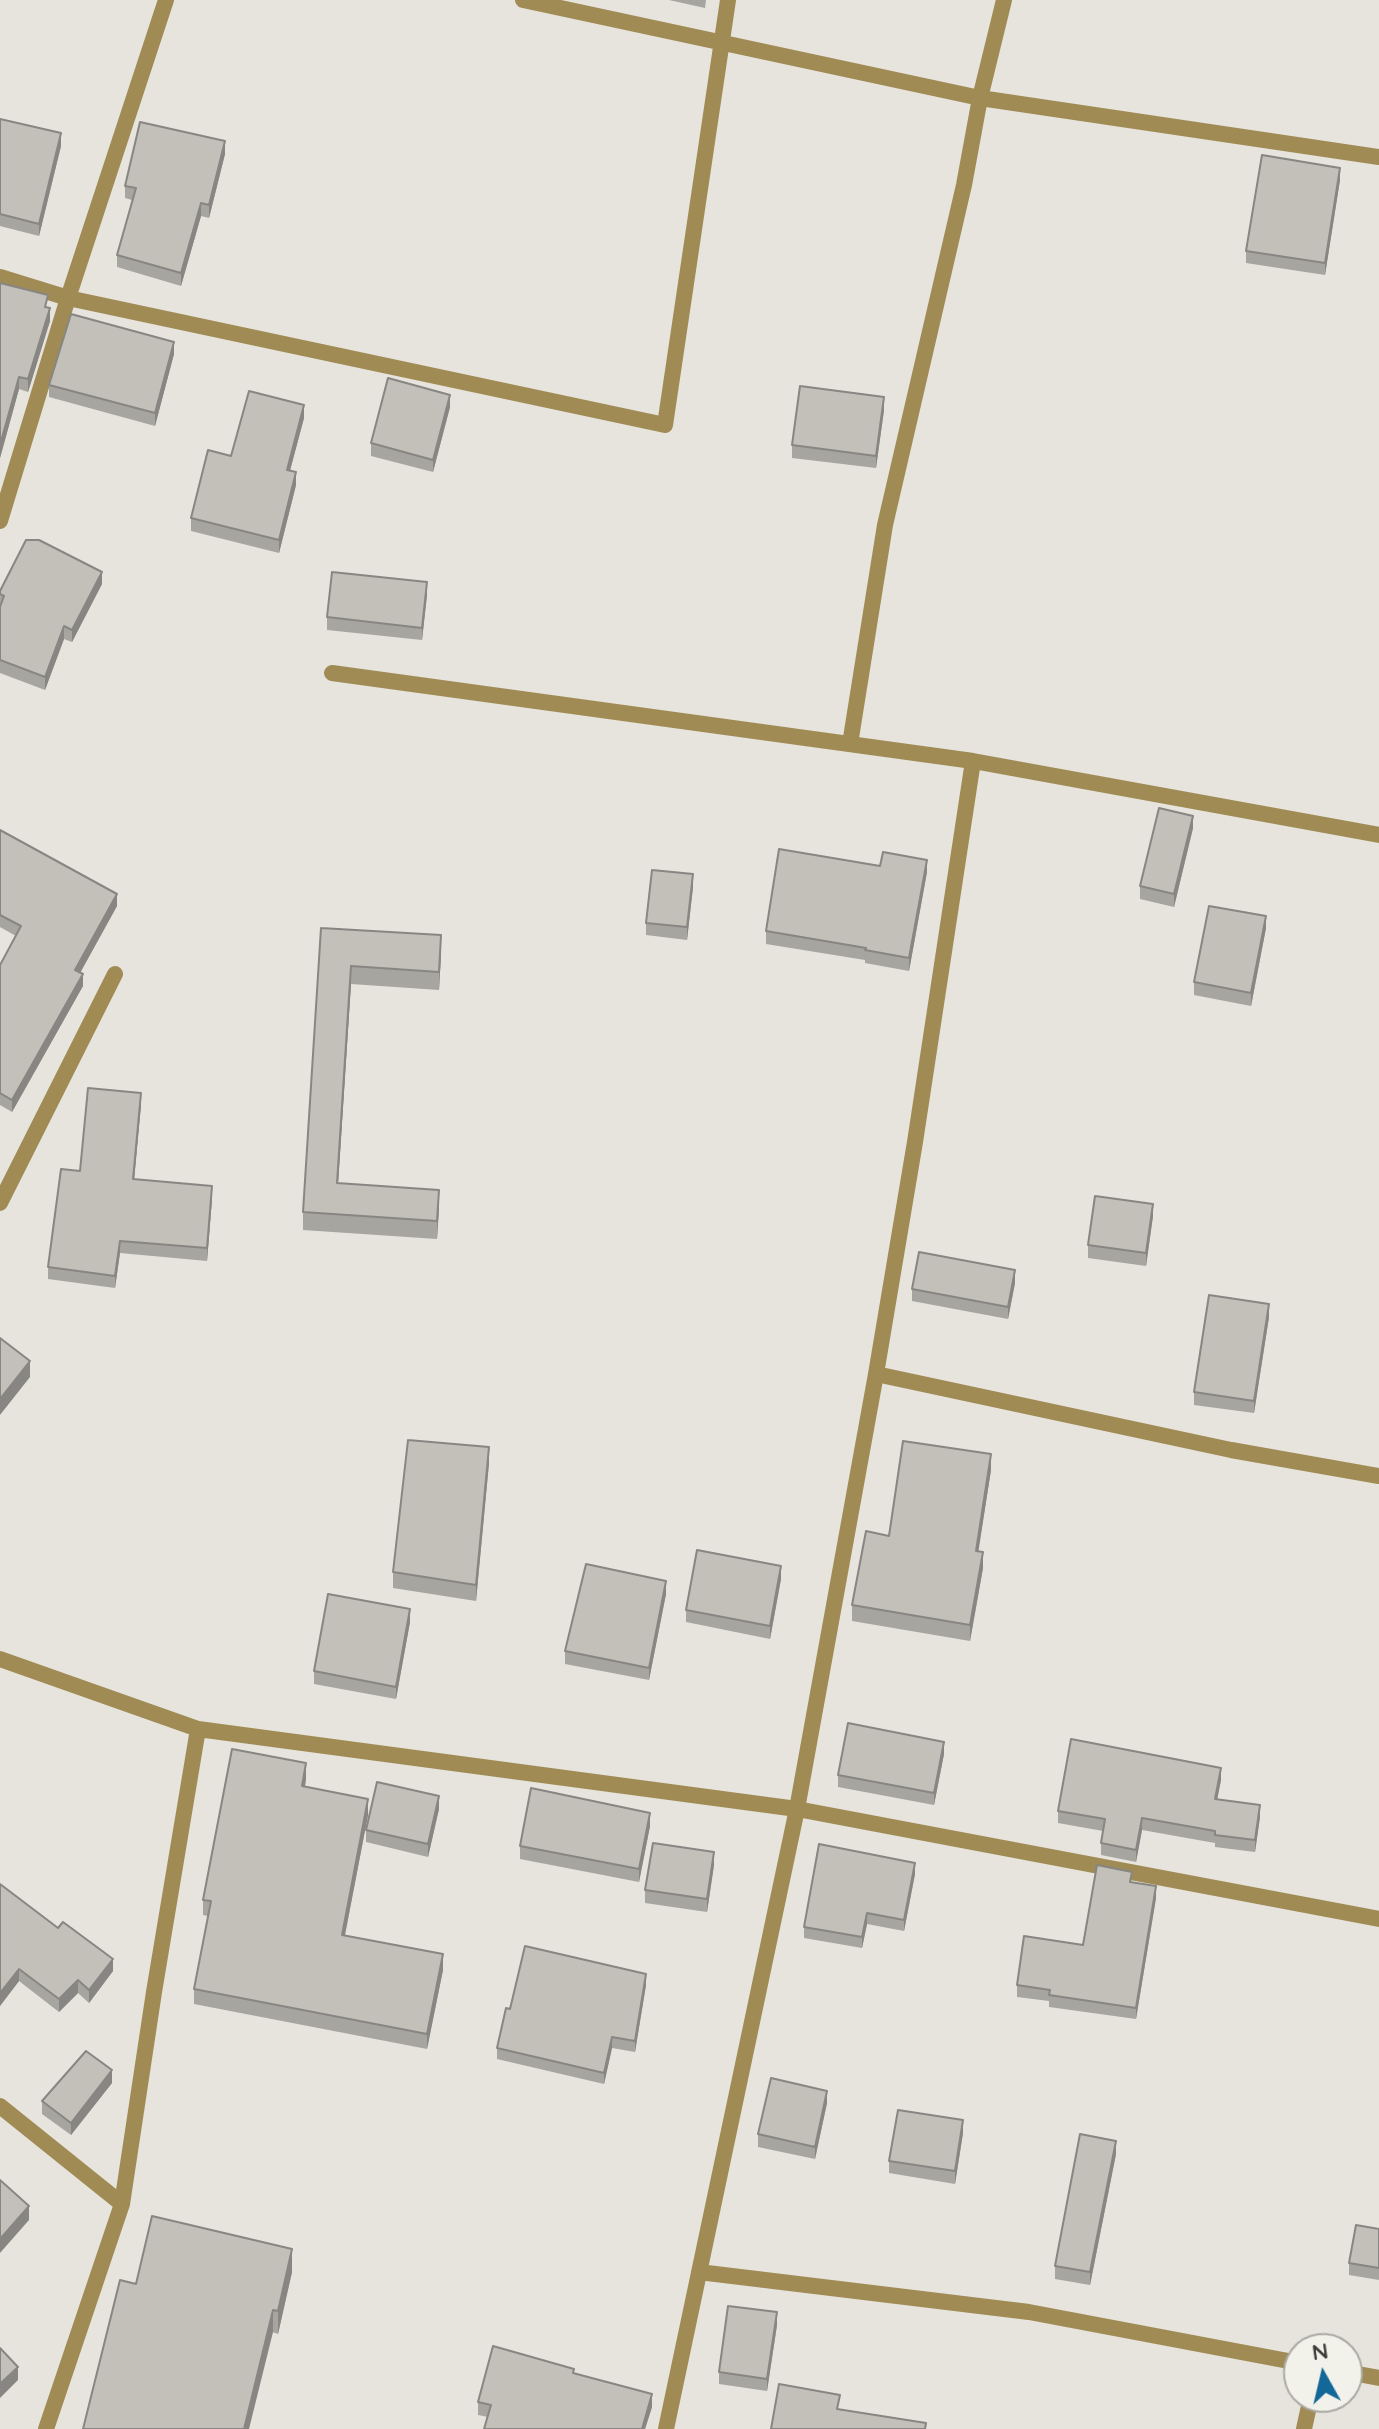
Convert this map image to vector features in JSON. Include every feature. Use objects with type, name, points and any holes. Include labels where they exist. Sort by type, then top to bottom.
[{"type":"street","points":[[0,521],[68,298],[166,0]]},
{"type":"street","points":[[523,0],[980,98],[1379,157]]},
{"type":"street","points":[[0,277],[68,298],[665,425],[728,0]]},
{"type":"street","points":[[850,744],[885,525],[1004,0]]},
{"type":"street","points":[[332,673],[973,761],[1379,835]]},
{"type":"street","points":[[666,2429],[797,1809],[918,1127],[973,761]]},
{"type":"street","points":[[0,1203],[115,974]]},
{"type":"street","points":[[876,1374],[1231,1450],[1379,1476]]},
{"type":"street","points":[[0,1659],[198,1729],[797,1809],[1379,1919]]},
{"type":"street","points":[[46,2429],[122,2204],[198,1729]]},
{"type":"street","points":[[0,2106],[122,2204]]},
{"type":"street","points":[[699,2272],[1029,2312],[1283,2360]]},
{"type":"building","points":[[0,119],[61,133],[39,224],[0,214]]},
{"type":"building","points":[[140,122],[225,141],[209,205],[201,203],[181,273],[117,255],[136,188],[125,186]]},
{"type":"building","points":[[1262,155],[1340,168],[1325,263],[1246,251]]},
{"type":"building","points":[[0,283],[48,295],[45,307],[50,308],[28,379],[19,377],[0,445]]},
{"type":"building","points":[[71,314],[174,342],[155,413],[49,385]]},
{"type":"building","points":[[388,378],[450,395],[433,460],[371,443]]},
{"type":"building","points":[[800,386],[884,397],[876,456],[792,445]]},
{"type":"building","points":[[249,391],[304,405],[287,470],[296,472],[279,540],[191,518],[208,450],[231,456]]},
{"type":"building","points":[[26,540],[39,540],[102,572],[72,630],[64,626],[45,677],[0,660],[0,607],[4,596],[0,591]]},
{"type":"building","points":[[332,572],[427,582],[422,628],[327,617]]},
{"type":"building","points":[[1159,808],[1193,816],[1174,894],[1140,886]]},
{"type":"building","points":[[0,830],[117,894],[75,970],[83,974],[12,1100],[0,1093],[0,965],[21,926],[0,915]]},
{"type":"building","points":[[779,849],[880,866],[883,852],[927,860],[909,958],[766,931]]},
{"type":"building","points":[[652,870],[693,874],[687,927],[646,923]]},
{"type":"building","points":[[1209,906],[1266,916],[1251,993],[1194,982]]},
{"type":"building","points":[[321,928],[441,935],[439,972],[351,966],[337,1183],[439,1190],[437,1221],[303,1212]]},
{"type":"building","points":[[88,1088],[141,1093],[133,1179],[212,1186],[207,1248],[120,1241],[115,1276],[48,1267],[61,1169],[80,1171]]},
{"type":"building","points":[[1095,1196],[1153,1204],[1146,1253],[1088,1245]]},
{"type":"building","points":[[919,1252],[1015,1270],[1008,1307],[912,1289]]},
{"type":"building","points":[[1209,1295],[1269,1304],[1254,1401],[1194,1392]]},
{"type":"building","points":[[0,1338],[30,1361],[0,1399]]},
{"type":"building","points":[[408,1440],[489,1447],[476,1585],[393,1572]]},
{"type":"building","points":[[903,1441],[991,1454],[976,1551],[983,1552],[970,1625],[852,1605],[866,1531],[889,1536]]},
{"type":"building","points":[[697,1550],[781,1566],[770,1626],[686,1610]]},
{"type":"building","points":[[586,1564],[666,1581],[649,1668],[565,1651]]},
{"type":"building","points":[[328,1594],[410,1609],[396,1687],[314,1671]]},
{"type":"building","points":[[848,1723],[944,1742],[934,1793],[838,1775]]},
{"type":"building","points":[[1071,1739],[1221,1768],[1215,1799],[1260,1805],[1255,1840],[1215,1835],[1215,1831],[1142,1818],[1136,1850],[1101,1843],[1105,1819],[1058,1811]]},
{"type":"building","points":[[232,1749],[306,1763],[302,1786],[368,1799],[342,1935],[443,1954],[427,2034],[194,1989],[211,1901],[203,1900]]},
{"type":"building","points":[[377,1782],[439,1796],[428,1844],[366,1830]]},
{"type":"building","points":[[531,1788],[650,1813],[639,1869],[520,1846]]},
{"type":"building","points":[[653,1843],[714,1852],[707,1899],[645,1890]]},
{"type":"building","points":[[819,1844],[915,1863],[904,1920],[867,1913],[862,1937],[804,1927]]},
{"type":"building","points":[[1097,1865],[1132,1872],[1130,1882],[1156,1886],[1136,2008],[1049,1995],[1050,1990],[1017,1985],[1024,1936],[1083,1945]]},
{"type":"building","points":[[0,1884],[58,1928],[63,1922],[113,1959],[89,1990],[78,1980],[59,1999],[19,1969],[0,1993]]},
{"type":"building","points":[[525,1946],[646,1974],[635,2041],[612,2037],[604,2073],[497,2048]]},
{"type":"building","points":[[86,2051],[112,2070],[71,2123],[42,2101]]},
{"type":"building","points":[[771,2078],[827,2091],[815,2147],[758,2134]]},
{"type":"building","points":[[898,2110],[963,2120],[955,2171],[889,2161]]},
{"type":"building","points":[[1080,2134],[1116,2141],[1090,2272],[1055,2266]]},
{"type":"building","points":[[0,2180],[29,2206],[0,2239]]},
{"type":"building","points":[[152,2216],[292,2249],[278,2311],[273,2310],[244,2429],[83,2429],[120,2280],[136,2284]]},
{"type":"building","points":[[1356,2225],[1379,2229],[1379,2268],[1349,2263]]},
{"type":"building","points":[[728,2306],[777,2312],[767,2379],[719,2372]]},
{"type":"building","points":[[493,2346],[574,2369],[573,2373],[652,2394],[642,2429],[484,2429],[491,2405],[478,2402]]},
{"type":"building","points":[[0,2348],[18,2367],[0,2384]]},
{"type":"building","points":[[779,2384],[840,2395],[837,2409],[926,2423],[925,2429],[771,2429]]}]
